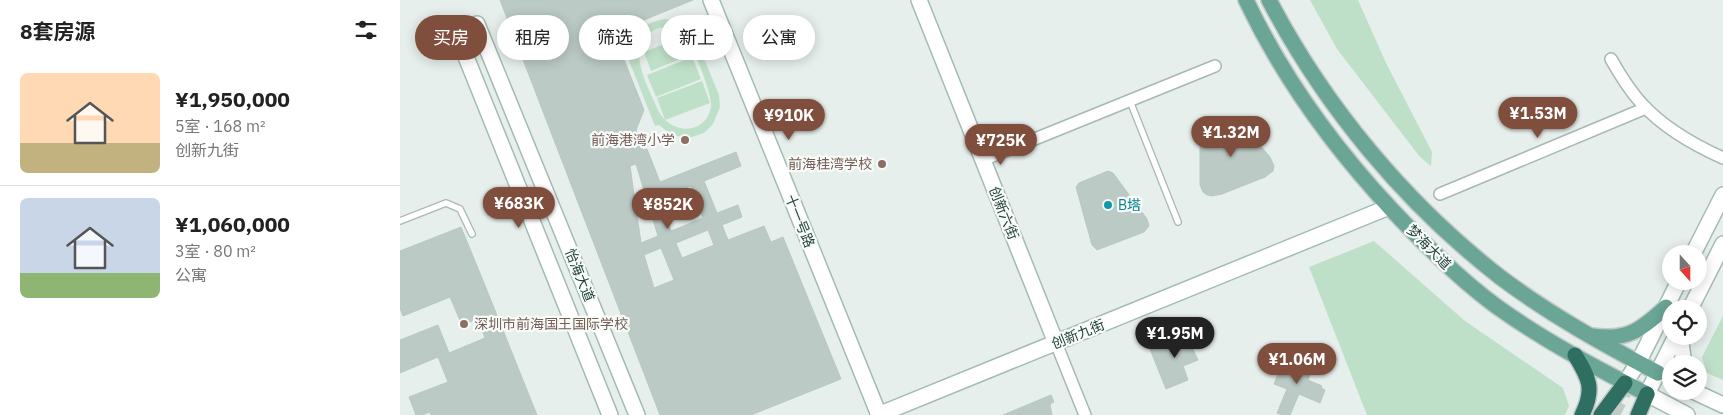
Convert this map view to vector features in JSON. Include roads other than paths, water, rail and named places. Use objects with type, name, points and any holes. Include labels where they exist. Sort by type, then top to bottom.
[{"type":"highway","points":[[1575,354],[1585,370],[1590,384],[1588,399],[1582,415]]},
{"type":"highway","points":[[1601,415],[1625,383]]},
{"type":"highway","points":[[1638,415],[1647,394]]},
{"type":"main road","name":"梦海大道","points":[[1246,0],[1274,55],[1328,135],[1356,170],[1420,240],[1452,270],[1496,306],[1534,331],[1647,394]]},
{"type":"main road","name":"梦海大道","points":[[1269,0],[1297,52],[1365,145],[1412,198],[1453,238],[1501,277],[1548,310],[1658,374]]},
{"type":"main road","points":[[1589,335],[1613,338],[1630,334],[1648,324],[1662,311]]},
{"type":"street","name":"十一号路","points":[[710,0],[879,415]]},
{"type":"street","points":[[718,0],[837,293]]},
{"type":"street","name":"创新六街","points":[[919,0],[1056,343]]},
{"type":"street","name":"怡海大道","points":[[487,48],[637,415]]},
{"type":"street","points":[[1611,59],[1628,86],[1655,117],[1684,138],[1723,158]]},
{"type":"street","name":"怡海大道","points":[[467,60],[610,415]]},
{"type":"street","points":[[983,160],[1216,66]]},
{"type":"street","points":[[1440,194],[1646,108]]},
{"type":"street","points":[[1698,245],[1723,195]]},
{"type":"street","name":"创新九街","points":[[879,415],[1389,207]]},
{"type":"street","points":[[1695,300],[1723,244]]},
{"type":"street","points":[[1625,383],[1638,363],[1662,315]]},
{"type":"street","points":[[1056,343],[1085,415]]},
{"type":"street","points":[[1647,394],[1673,345]]},
{"type":"street","name":"梦海大道","points":[[1658,374],[1662,376]]},
{"type":"street","name":"梦海大道","points":[[1647,394],[1686,415]]},
{"type":"street","points":[[1707,396],[1723,405]]},
{"type":"lane","points":[[1130,101],[1178,222]]},
{"type":"lane","points":[[400,221],[446,203],[460,209],[472,234]]},
{"type":"tunnel","points":[[1612,415],[1624,392]]},
{"type":"place","name":"前海港湾小学","points":[[685,140]]},
{"type":"place","name":"前海桂湾学校","points":[[882,164]]},
{"type":"place","name":"B塔","points":[[1108,205]]},
{"type":"place","name":"深圳市前海国王国际学校","points":[[464,324]]}]
